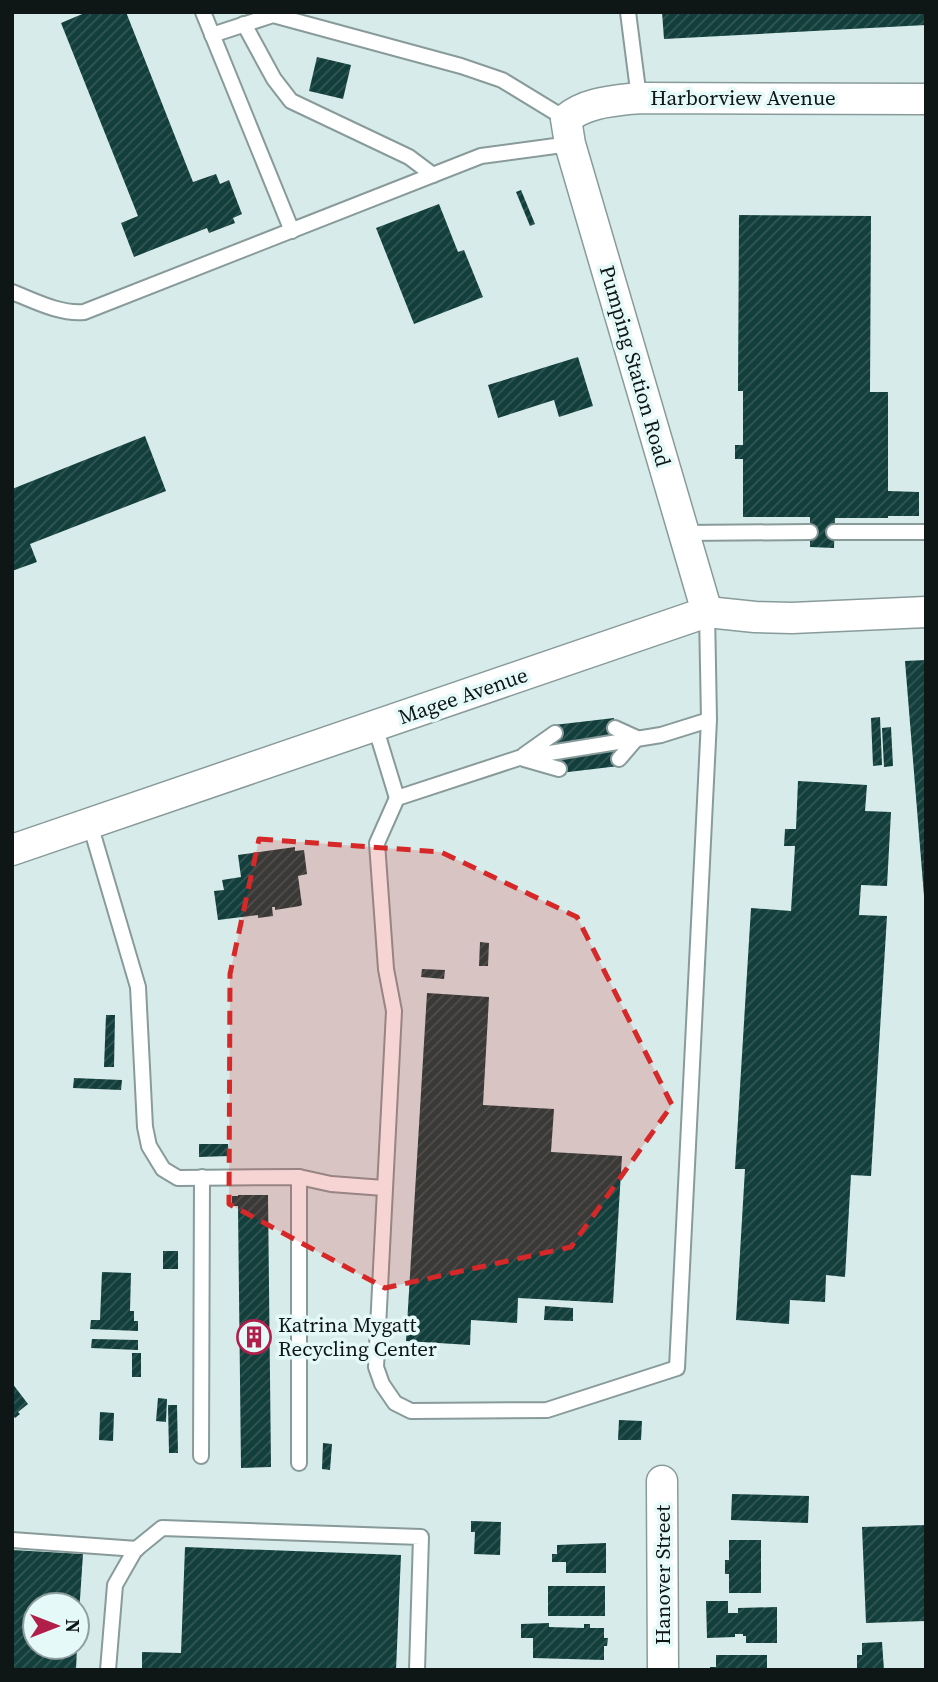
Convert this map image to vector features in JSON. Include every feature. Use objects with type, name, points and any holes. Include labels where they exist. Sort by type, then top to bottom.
[{"type":"street","name":"Harborview Avenue","points":[[568,131],[577,109],[639,98],[926,99]]},
{"type":"street","name":"Pumping Station Road","points":[[568,131],[707,612]]},
{"type":"street","name":"Magee Avenue","points":[[12,850],[707,612],[792,618],[926,612]]},
{"type":"street","name":"Hanover Street","points":[[662,1481],[663,1670]]},
{"type":"lane","points":[[203,12],[292,230]]},
{"type":"lane","points":[[628,12],[639,98]]},
{"type":"lane","points":[[212,35],[273,15],[461,66],[502,80],[568,131]]},
{"type":"lane","points":[[244,24],[274,79],[291,101],[409,157],[433,175]]},
{"type":"lane","points":[[12,292],[59,310],[84,312],[481,156],[568,131]]},
{"type":"lane","points":[[684,533],[810,532]]},
{"type":"lane","points":[[834,532],[926,532]]},
{"type":"lane","points":[[374,726],[397,798],[377,843],[386,969],[394,1011],[376,1367],[382,1384],[395,1403],[411,1411],[547,1410],[677,1368],[709,720],[707,612]]},
{"type":"lane","points":[[397,798],[519,758],[661,735],[709,720]]},
{"type":"lane","points":[[615,727],[637,738]]},
{"type":"lane","points":[[519,758],[555,733]]},
{"type":"lane","points":[[619,759],[637,738]]},
{"type":"lane","points":[[519,758],[559,769]]},
{"type":"lane","points":[[90,824],[138,987],[145,1127],[149,1146],[163,1169],[178,1178],[299,1177],[331,1184],[384,1188]]},
{"type":"lane","points":[[201,1456],[202,1177]]},
{"type":"lane","points":[[299,1177],[299,1463]]},
{"type":"lane","points":[[108,1670],[115,1585],[137,1549],[162,1528],[421,1537],[417,1670]]},
{"type":"lane","points":[[12,1540],[137,1549]]},
{"type":"highlighted area","points":[[259,839],[441,852],[577,917],[672,1105],[571,1247],[385,1288],[229,1204],[230,974]]},
{"type":"building","points":[[87,12],[126,12],[193,182],[216,174],[220,184],[229,180],[242,214],[233,218],[235,223],[209,233],[207,228],[134,257],[121,223],[138,216],[61,23]]},
{"type":"building","points":[[662,12],[926,12],[926,25],[664,39]]},
{"type":"building","points":[[317,57],[351,65],[343,99],[309,91]]},
{"type":"building","points":[[521,190],[535,224],[530,226],[516,192]]},
{"type":"building","points":[[439,204],[458,252],[464,250],[483,297],[414,324],[376,228]]},
{"type":"building","points":[[739,215],[871,216],[870,392],[888,392],[888,491],[919,492],[919,516],[835,518],[834,548],[810,547],[810,517],[743,517],[743,459],[735,459],[735,445],[743,445],[743,391],[738,391]]},
{"type":"building","points":[[578,357],[593,406],[559,417],[554,400],[498,418],[488,385]]},
{"type":"building","points":[[145,436],[166,491],[30,544],[37,562],[12,571],[12,489]]},
{"type":"building","points":[[926,660],[926,895],[924,896],[905,661]]},
{"type":"building","points":[[880,717],[882,765],[873,766],[871,718]]},
{"type":"building","points":[[614,718],[619,766],[560,773],[554,725]]},
{"type":"building","points":[[891,727],[893,766],[884,767],[882,728]]},
{"type":"building","points":[[798,781],[867,785],[865,811],[891,812],[887,886],[861,885],[859,915],[887,916],[871,1176],[851,1175],[845,1277],[826,1275],[825,1302],[790,1300],[789,1324],[736,1320],[745,1169],[735,1169],[751,908],[791,911],[795,846],[784,846],[785,829],[796,829]]},
{"type":"building","points":[[295,847],[295,851],[304,850],[307,874],[298,876],[302,905],[275,910],[275,907],[272,907],[273,916],[218,920],[214,891],[224,890],[222,880],[241,877],[238,855]]},
{"type":"building","points":[[480,942],[489,943],[488,966],[479,966]]},
{"type":"building","points":[[422,969],[445,970],[444,979],[421,977]]},
{"type":"building","points":[[427,993],[489,997],[483,1105],[554,1109],[551,1152],[622,1156],[613,1303],[518,1298],[517,1323],[471,1320],[470,1345],[406,1341]]},
{"type":"building","points":[[106,1015],[115,1015],[114,1067],[104,1067]]},
{"type":"building","points":[[74,1078],[122,1080],[121,1090],[73,1088]]},
{"type":"building","points":[[199,1144],[228,1144],[229,1156],[199,1157]]},
{"type":"building","name":"Katrina Mygatt Recycling Center","points":[[268,1195],[271,1467],[241,1468],[238,1206],[232,1206],[232,1196]]},
{"type":"building","points":[[163,1251],[178,1251],[178,1269],[163,1269]]},
{"type":"building","points":[[102,1272],[131,1273],[130,1311],[134,1311],[134,1321],[138,1321],[138,1331],[90,1329],[91,1320],[100,1320]]},
{"type":"building","points":[[545,1306],[573,1308],[573,1321],[544,1320]]},
{"type":"building","points":[[92,1339],[138,1340],[138,1350],[91,1348]]},
{"type":"building","points":[[132,1353],[141,1353],[141,1377],[132,1377]]},
{"type":"building","points":[[12,1383],[28,1404],[15,1418],[12,1414]]},
{"type":"building","points":[[158,1398],[167,1399],[166,1422],[156,1421]]},
{"type":"building","points":[[168,1405],[177,1405],[178,1453],[169,1453]]},
{"type":"building","points":[[100,1412],[114,1413],[113,1441],[99,1440]]},
{"type":"building","points":[[619,1420],[642,1421],[641,1440],[618,1440]]},
{"type":"building","points":[[323,1443],[332,1444],[330,1470],[322,1469]]},
{"type":"building","points":[[732,1494],[809,1496],[808,1523],[731,1520]]},
{"type":"building","points":[[471,1521],[501,1522],[500,1555],[474,1554],[475,1532],[471,1532]]},
{"type":"building","points":[[926,1525],[926,1621],[866,1623],[862,1527]]},
{"type":"building","points":[[729,1540],[761,1540],[761,1593],[729,1593],[729,1574],[725,1574],[725,1560],[729,1560]]},
{"type":"building","points":[[606,1543],[606,1573],[566,1573],[566,1562],[552,1562],[552,1554],[557,1554],[557,1545]]},
{"type":"building","points":[[185,1547],[401,1555],[396,1670],[142,1670],[142,1652],[181,1653]]},
{"type":"building","points":[[12,1550],[83,1554],[81,1591],[21,1591],[21,1661],[76,1661],[76,1670],[12,1670]]},
{"type":"building","points":[[548,1586],[605,1586],[605,1616],[548,1616]]},
{"type":"building","points":[[706,1601],[728,1601],[728,1613],[738,1613],[738,1608],[777,1607],[777,1643],[746,1643],[746,1636],[743,1634],[707,1638]]},
{"type":"building","points":[[549,1623],[549,1627],[584,1628],[584,1624],[590,1624],[590,1628],[604,1628],[604,1638],[608,1638],[607,1646],[604,1646],[604,1660],[533,1658],[533,1638],[521,1638],[521,1624]]},
{"type":"building","points":[[882,1642],[884,1670],[857,1670],[857,1655],[862,1655],[862,1643]]},
{"type":"building","points":[[716,1655],[767,1655],[767,1670],[710,1670],[710,1667],[716,1667]]},
{"type":"place","name":"Katrina Mygatt Recycling Center","points":[[254,1337]]}]
